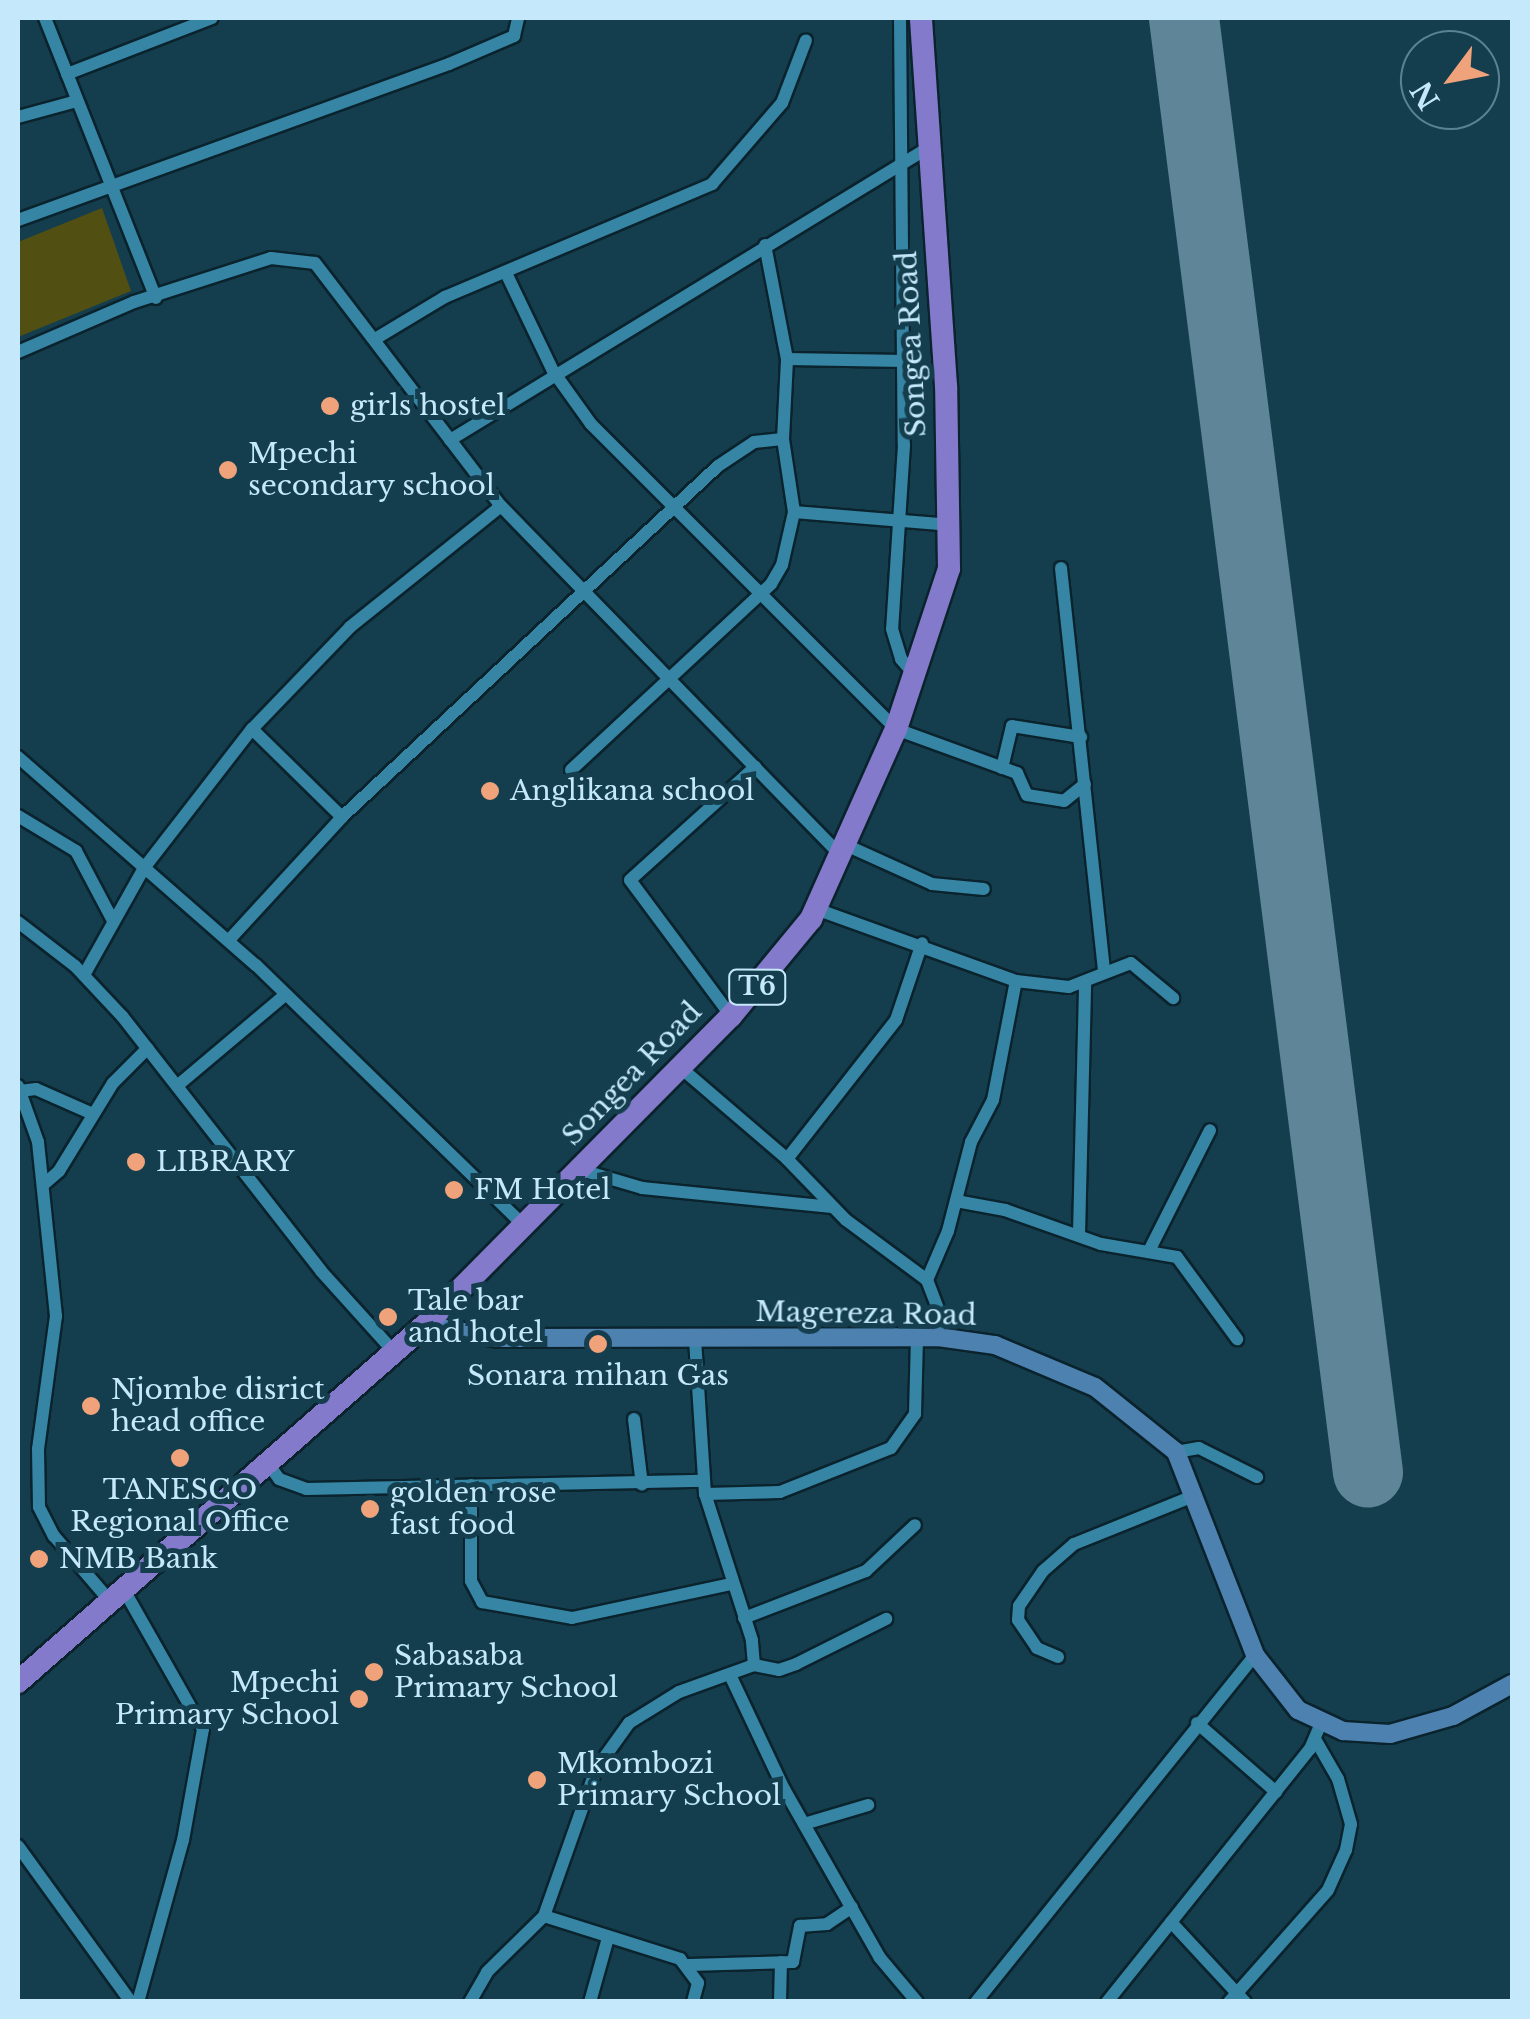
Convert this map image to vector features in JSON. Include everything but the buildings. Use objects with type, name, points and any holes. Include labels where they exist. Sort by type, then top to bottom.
[{"type":"highway","name":"Songea Road","points":[[18,1682],[425,1325],[731,1016],[816,909],[845,852],[896,729],[949,569],[952,525],[932,144],[921,18]]},
{"type":"street","points":[[45,18],[156,298]]},
{"type":"street","points":[[67,74],[212,18]]},
{"type":"street","points":[[18,220],[108,183],[449,64],[514,36],[518,18]]},
{"type":"street","points":[[900,18],[905,361],[892,629],[901,660],[916,676]]},
{"type":"street","points":[[375,338],[446,297],[507,275],[724,175],[782,102],[806,40]]},
{"type":"street","points":[[18,116],[77,101]]},
{"type":"street","points":[[450,440],[553,371],[932,144]]},
{"type":"street","points":[[571,770],[759,596],[782,565],[794,512],[783,439],[787,359],[765,245]]},
{"type":"street","points":[[18,352],[271,258],[305,259],[328,276],[357,323],[375,338],[501,506],[755,767],[845,852],[932,884],[984,888]]},
{"type":"street","points":[[507,275],[553,371],[590,424],[896,729],[1018,772],[1023,793],[1039,798],[1069,800],[1084,784]]},
{"type":"street","points":[[787,359],[905,361]]},
{"type":"street","points":[[229,940],[342,816],[737,450],[783,439]]},
{"type":"street","points":[[84,975],[144,868],[252,730],[350,627],[501,506]]},
{"type":"street","points":[[794,512],[952,525]]},
{"type":"street","points":[[1061,568],[1104,972]]},
{"type":"street","points":[[1002,768],[1012,726],[1081,737]]},
{"type":"street","points":[[252,730],[342,816]]},
{"type":"street","points":[[18,757],[229,940],[525,1227]]},
{"type":"street","points":[[731,1016],[630,880],[755,767]]},
{"type":"street","points":[[18,816],[76,852],[112,919]]},
{"type":"street","points":[[816,909],[922,943],[1016,982],[1085,984],[1124,964]]},
{"type":"street","points":[[18,922],[84,975],[148,1048],[321,1271],[395,1353]]},
{"type":"street","points":[[787,1159],[896,1020],[922,943]]},
{"type":"street","points":[[1102,944],[1124,964],[1141,968],[1173,998]]},
{"type":"street","points":[[927,1280],[956,1202],[970,1142],[993,1100],[1016,982]]},
{"type":"street","points":[[1079,1234],[1085,984]]},
{"type":"street","points":[[176,1086],[285,996]]},
{"type":"street","points":[[43,1185],[93,1114],[148,1048]]},
{"type":"street","points":[[681,1068],[787,1159],[832,1207],[927,1280],[938,1309],[938,1337]]},
{"type":"street","points":[[93,1114],[36,1089],[19,1088],[34,1126],[56,1330],[40,1431],[39,1508],[54,1536],[117,1596],[203,1730],[183,1840],[135,2002]]},
{"type":"street","points":[[1150,1249],[1210,1130]]},
{"type":"street","points":[[581,1170],[642,1188],[832,1207]]},
{"type":"street","points":[[956,1202],[1079,1234],[1114,1248],[1150,1249],[1188,1266],[1237,1339]]},
{"type":"street","name":"Magereza Road","points":[[425,1325],[499,1338],[938,1337],[994,1345],[1068,1372],[1122,1403],[1176,1452],[1196,1495],[1254,1656],[1276,1688],[1318,1731],[1363,1734],[1420,1728],[1512,1684]]},
{"type":"street","points":[[269,1465],[279,1479],[306,1489],[642,1485],[780,1492],[891,1448],[915,1414],[917,1338]]},
{"type":"street","points":[[695,1340],[704,1488],[730,1584],[744,1618],[754,1665]]},
{"type":"street","points":[[634,1419],[642,1485]]},
{"type":"street","points":[[1176,1452],[1199,1448],[1257,1477]]},
{"type":"street","points":[[471,1485],[471,1581],[482,1602],[572,1618],[730,1584]]},
{"type":"street","points":[[1058,1657],[1037,1648],[1018,1620],[1019,1606],[1043,1571],[1074,1544],[1196,1495]]},
{"type":"street","points":[[744,1618],[866,1571],[915,1525]]},
{"type":"street","points":[[470,2002],[487,1972],[544,1916],[606,1751],[646,1710],[754,1665],[780,1670],[796,1664],[886,1619]]},
{"type":"street","points":[[976,2002],[1254,1656]]},
{"type":"street","points":[[731,1677],[804,1824],[880,1958],[918,2002]]},
{"type":"street","points":[[1197,1723],[1276,1792]]},
{"type":"street","points":[[1106,2002],[1276,1792],[1318,1731]]},
{"type":"street","points":[[1171,1922],[1237,1999],[1328,1890],[1346,1850],[1351,1824],[1318,1731]]},
{"type":"street","points":[[804,1824],[868,1805]]},
{"type":"street","points":[[18,1846],[135,2002]]},
{"type":"street","points":[[544,1916],[689,1965],[781,1962],[798,1957],[800,1926],[827,1924],[852,1907]]},
{"type":"street","points":[[590,2002],[608,1938]]},
{"type":"street","points":[[780,2002],[781,1962]]},
{"type":"street","points":[[689,1965],[698,1982],[692,2002]]},
{"type":"shaded area","points":[[102,208],[131,291],[18,337],[18,242]]},
{"type":"runway","points":[[1184,18],[1368,1472]]},
{"type":"place","name":"girls hostel","points":[[330,406]]},
{"type":"place","name":"Mpechi secondary school","points":[[228,470]]},
{"type":"place","name":"Anglikana school","points":[[490,791]]},
{"type":"place","name":"LIBRARY","points":[[136,1162]]},
{"type":"place","name":"FM Hotel","points":[[454,1190]]},
{"type":"place","name":"Tale bar and hotel","points":[[388,1317]]},
{"type":"place","name":"Sonara mihan Gas","points":[[598,1344]]},
{"type":"place","name":"Njombe disrict head office","points":[[91,1406]]},
{"type":"place","name":"TANESCO Regional Office","points":[[180,1458]]},
{"type":"place","name":"golden rose fast food","points":[[370,1509]]},
{"type":"place","name":"NMB Bank","points":[[39,1559]]},
{"type":"place","name":"Sabasaba Primary School","points":[[374,1672]]},
{"type":"place","name":"Mpechi Primary School","points":[[359,1699]]},
{"type":"place","name":"Mkombozi Primary School","points":[[537,1780]]}]
